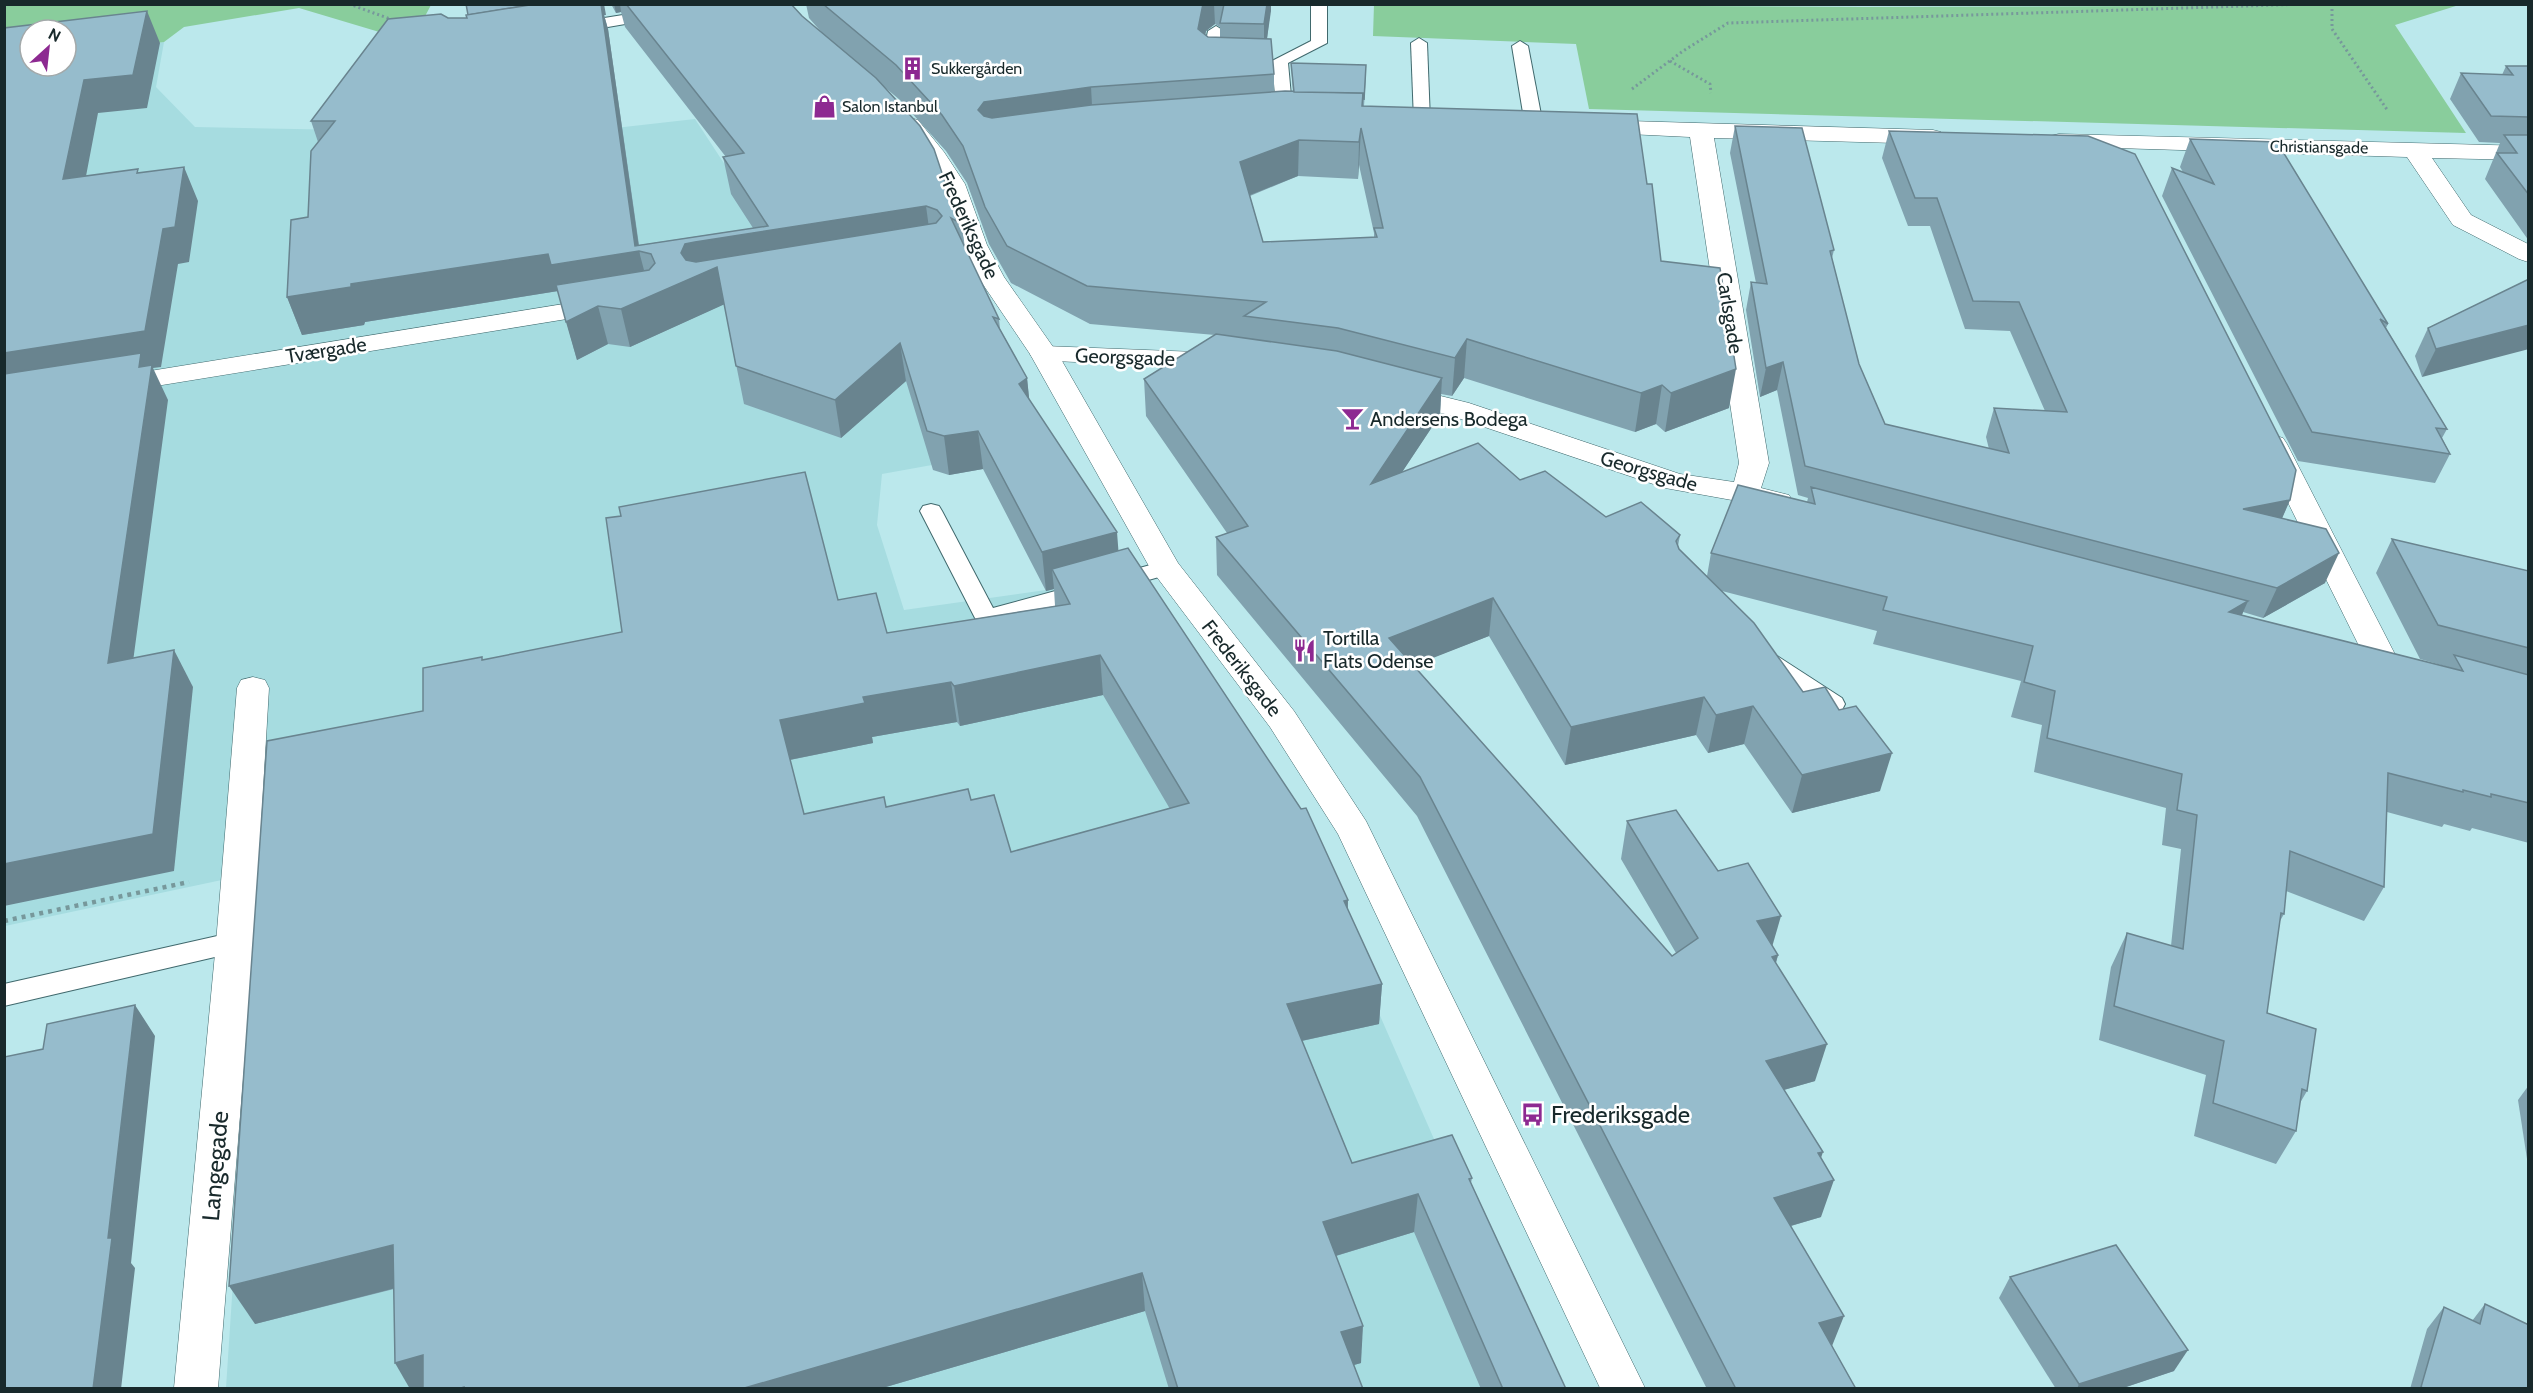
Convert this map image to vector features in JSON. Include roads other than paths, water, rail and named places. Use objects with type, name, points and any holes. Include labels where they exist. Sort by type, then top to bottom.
[{"type":"street","name":"Frederiksgade","points":[[891,107],[917,132],[953,184],[975,245],[991,277],[1039,346],[1165,568],[1282,719],[1354,830],[1623,1389]]},
{"type":"street","points":[[1523,124],[1955,138]]},
{"type":"street","name":"Carlsgade","points":[[1701,131],[1754,463],[1745,494]]},
{"type":"street","name":"Christiansgade","points":[[2038,140],[2529,153]]},
{"type":"street","points":[[2121,142],[2137,174]]},
{"type":"street","points":[[2414,149],[2462,220],[2529,254]]},
{"type":"street","name":"Tværgade","points":[[86,389],[627,302]]},
{"type":"street","name":"Georgsgade","points":[[1039,346],[1245,364]]},
{"type":"street","name":"Georgsgade","points":[[1370,386],[1459,409],[1675,482],[1745,494],[1802,509]]},
{"type":"street","points":[[2259,416],[2395,666],[2350,654]]},
{"type":"street","name":"Langegade","points":[[196,1389],[235,943],[253,688]]},
{"type":"lane","points":[[1285,118],[1274,67],[1280,61],[1319,43],[1319,4]]},
{"type":"lane","points":[[562,30],[666,14]]},
{"type":"lane","points":[[1216,31],[1209,65],[1228,66]]},
{"type":"lane","points":[[1419,43],[1422,121]]},
{"type":"lane","points":[[1520,46],[1523,124]]},
{"type":"lane","points":[[931,511],[987,618],[1165,568]]},
{"type":"lane","points":[[1745,644],[1753,652],[1833,704]]},
{"type":"lane","points":[[4,995],[235,943]]},
{"type":"place","name":"Sukkergården","points":[[913,68]]},
{"type":"place","name":"Salon Istanbul","points":[[824,106]]},
{"type":"place","name":"Andersens Bodega","points":[[1352,419]]},
{"type":"place","name":"Tortilla Flats Odense","points":[[1305,650]]},
{"type":"place","name":"Frederiksgade","points":[[1533,1114]]}]
